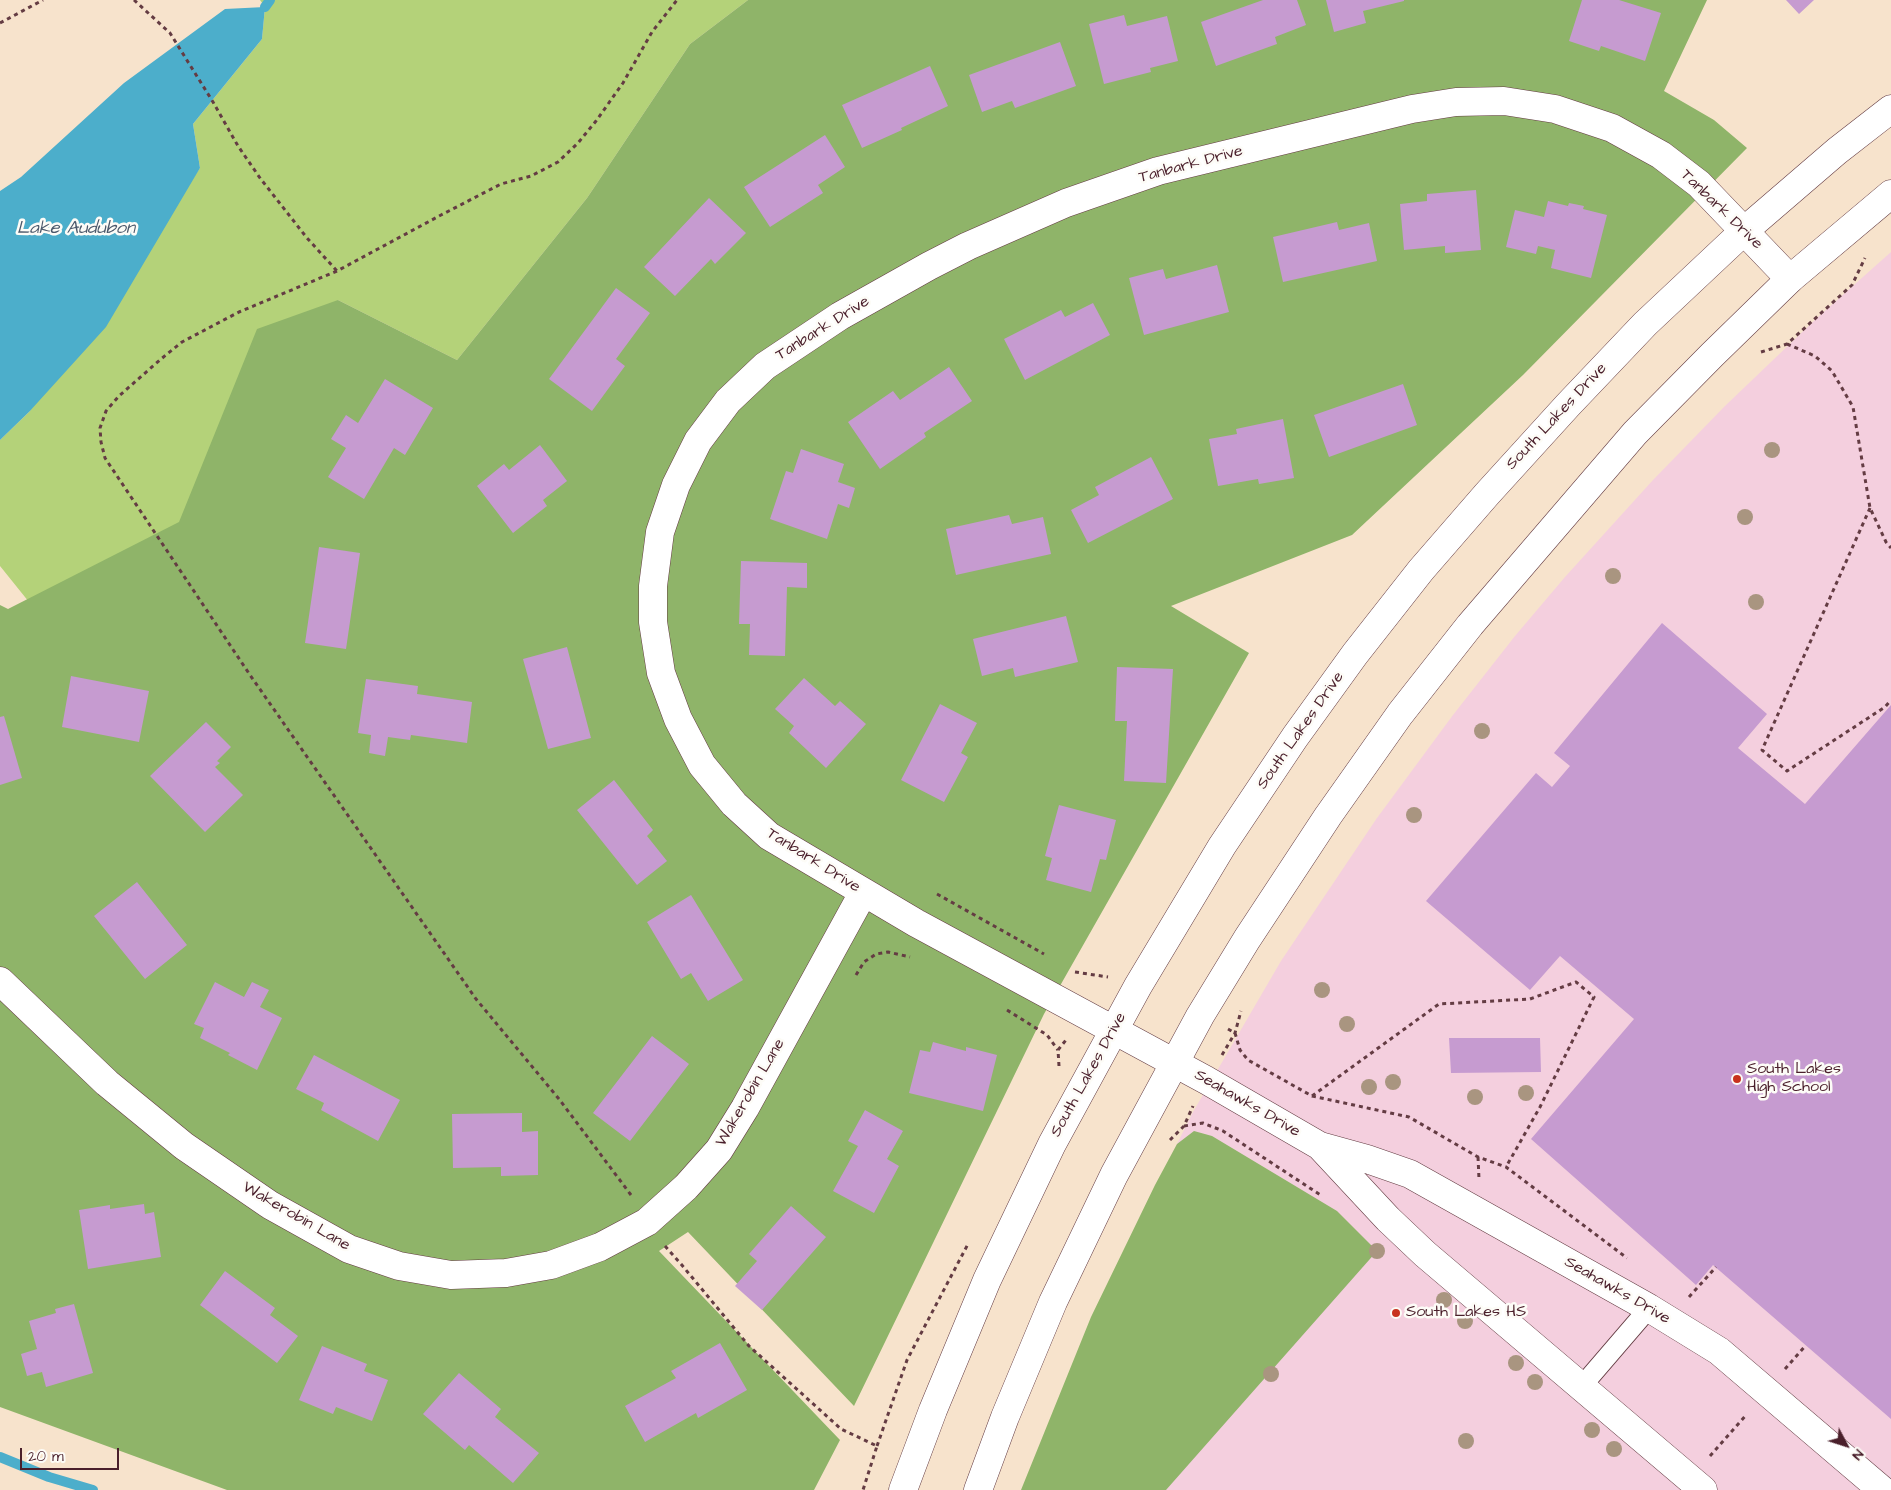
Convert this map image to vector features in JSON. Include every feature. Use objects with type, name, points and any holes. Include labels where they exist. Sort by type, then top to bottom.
[{"type":"street","name":"Tanbark Drive","points":[[1174,1062],[863,892],[769,836],[734,804],[698,757],[678,719],[662,673],[653,622],[653,586],[660,532],[676,485],[698,441],[728,401],[765,366],[840,316],[968,246],[1066,203],[1158,171],[1412,109],[1456,102],[1504,101],[1555,109],[1612,128],[1661,155],[1699,184],[1790,279]]},
{"type":"street","name":"South Lakes Drive","points":[[903,1490],[932,1410],[987,1280],[1052,1144],[1114,1029],[1152,964],[1233,831],[1295,737],[1355,654],[1420,570],[1568,405],[1645,324],[1744,231],[1837,151],[1891,109]]},
{"type":"street","points":[[978,1490],[1005,1417],[1053,1302],[1114,1175],[1174,1062],[1247,939],[1328,816],[1400,714],[1464,633],[1635,434],[1790,279],[1891,194]]},
{"type":"street","name":"Wakerobin Lane","points":[[0,981],[107,1083],[184,1146],[270,1205],[350,1250],[399,1266],[451,1274],[506,1273],[559,1262],[600,1246],[647,1222],[686,1187],[719,1150],[745,1108],[863,892]]},
{"type":"street","name":"Seahawks Drive","points":[[1174,1062],[1320,1146],[1367,1159],[1410,1174],[1649,1308],[1719,1351],[1882,1490]]},
{"type":"street","name":"Seahawks Drive","points":[[1320,1146],[1388,1219],[1425,1254],[1696,1484]]},
{"type":"lane","points":[[1582,1386],[1649,1308]]},
{"type":"path","points":[[0,22],[43,0]]},
{"type":"path","points":[[134,0],[170,33],[238,146],[260,178],[307,238],[337,271]]},
{"type":"path","points":[[677,0],[652,32],[624,83],[578,144],[558,162],[531,176],[501,184],[337,271],[239,312],[182,342],[119,396],[106,412],[100,428],[100,442],[105,458],[250,674],[476,999],[559,1099],[629,1192],[647,1222],[666,1247],[749,1346],[841,1429],[877,1446],[863,1490]]},
{"type":"path","points":[[1761,352],[1787,344],[1852,285],[1868,251]]},
{"type":"path","points":[[1787,344],[1815,356],[1832,372],[1853,407],[1870,508],[1886,542],[1891,548]]},
{"type":"path","points":[[1870,508],[1762,750],[1787,771],[1885,707],[1891,700]]},
{"type":"path","points":[[938,894],[1047,956]]},
{"type":"path","points":[[855,976],[864,962],[876,954],[888,952],[916,959]]},
{"type":"path","points":[[1070,969],[1090,975],[1110,977]]},
{"type":"path","points":[[1312,1096],[1439,1004],[1530,999],[1576,982],[1594,997],[1540,1108],[1506,1167]]},
{"type":"path","points":[[1235,1033],[1243,1003]]},
{"type":"path","points":[[1003,1008],[1048,1035],[1058,1050]]},
{"type":"path","points":[[1184,1126],[1203,1123],[1222,1131],[1330,1201]]},
{"type":"path","points":[[666,1247],[672,1242]]},
{"type":"path","points":[[1686,1302],[1716,1268]]},
{"type":"path","points":[[1696,1484],[1767,1391],[1806,1345]]},
{"type":"shaded area","points":[[1891,252],[1891,1490],[1026,1490],[1095,1314],[1128,1242],[1193,1112],[1281,961],[1377,818],[1453,715],[1515,636],[1565,577],[1653,480],[1725,406],[1818,317]]},
{"type":"green space","points":[[260,0],[748,0],[690,44],[587,198],[457,360],[338,300],[254,615],[62,643],[0,566],[0,440],[29,412],[200,168],[193,124],[262,39],[265,7]]},
{"type":"green space","points":[[748,0],[1707,0],[1664,91],[1714,120],[1747,148],[1523,375],[1352,535],[1171,606],[1249,653],[1044,1014],[854,1406],[688,1232],[659,1251],[840,1440],[814,1490],[227,1490],[0,1407],[0,605],[8,609],[179,522],[257,329],[338,300],[457,360],[587,198],[690,44]]},
{"type":"green space","points":[[1194,1131],[1212,1136],[1337,1211],[1377,1251],[1166,1490],[1021,1490],[1091,1317],[1177,1144]]},
{"type":"water","name":"Lake Audubon","points":[[265,7],[262,39],[193,124],[200,168],[106,327],[29,412],[0,440],[0,191],[21,177],[124,83],[225,9]]},
{"type":"building","points":[[1263,0],[1297,0],[1306,25],[1275,37],[1277,44],[1216,66],[1201,22]]},
{"type":"building","points":[[1326,0],[1404,1],[1363,11],[1366,23],[1334,32]]},
{"type":"building","points":[[1582,0],[1619,0],[1661,13],[1645,61],[1601,46],[1599,51],[1569,41]]},
{"type":"building","points":[[1786,0],[1814,0],[1799,14]]},
{"type":"building","points":[[1124,15],[1127,26],[1167,16],[1178,61],[1150,68],[1151,72],[1104,84],[1089,24]]},
{"type":"building","points":[[1060,42],[1076,86],[1015,108],[1012,101],[982,112],[969,75]]},
{"type":"building","points":[[930,66],[948,106],[862,148],[842,105]]},
{"type":"building","points":[[825,135],[845,167],[818,185],[823,193],[770,227],[744,187]]},
{"type":"building","points":[[1476,190],[1481,250],[1445,253],[1445,246],[1404,250],[1400,204],[1427,201],[1427,194]]},
{"type":"building","points":[[709,198],[746,233],[715,264],[711,259],[675,296],[644,267]]},
{"type":"building","points":[[1548,201],[1568,206],[1569,203],[1584,206],[1583,209],[1607,215],[1591,278],[1551,268],[1555,250],[1538,246],[1536,254],[1506,247],[1515,210],[1544,217]]},
{"type":"building","points":[[1337,222],[1339,230],[1369,223],[1377,261],[1283,282],[1273,237]]},
{"type":"building","points":[[1217,265],[1229,312],[1144,335],[1129,278],[1163,269],[1166,279]]},
{"type":"building","points":[[616,288],[650,313],[616,359],[625,366],[592,411],[549,379]]},
{"type":"building","points":[[1093,303],[1110,335],[1025,380],[1004,339],[1061,310],[1065,317]]},
{"type":"building","points":[[949,367],[972,401],[924,433],[926,437],[880,469],[848,422],[893,391],[900,400]]},
{"type":"building","points":[[385,379],[433,408],[405,455],[394,448],[364,499],[328,477],[346,448],[331,439],[346,415],[358,423]]},
{"type":"building","points":[[1403,384],[1417,425],[1329,457],[1314,415]]},
{"type":"building","points":[[1283,419],[1294,478],[1259,484],[1258,479],[1218,486],[1209,439],[1237,434],[1236,429]]},
{"type":"building","points":[[540,445],[567,481],[543,500],[547,506],[513,533],[477,486],[504,464],[509,470]]},
{"type":"building","points":[[801,449],[844,464],[838,482],[855,488],[849,508],[838,504],[827,539],[770,519],[786,471],[793,473]]},
{"type":"building","points":[[1151,457],[1173,499],[1088,543],[1071,510],[1099,495],[1095,487]]},
{"type":"building","points":[[1009,515],[1012,524],[1043,517],[1051,554],[956,575],[946,529]]},
{"type":"building","points":[[319,547],[360,553],[346,649],[305,643]]},
{"type":"building","points":[[741,561],[807,563],[807,588],[787,587],[785,656],[749,655],[750,624],[739,624]]},
{"type":"building","points":[[1066,616],[1078,662],[1015,677],[1013,668],[982,676],[973,639]]},
{"type":"building","name":"South Lakes High School","points":[[1662,623],[1767,714],[1738,748],[1805,804],[1891,705],[1891,1419],[1713,1265],[1696,1285],[1531,1139],[1634,1019],[1560,956],[1530,990],[1426,901],[1536,773],[1552,787],[1570,766],[1554,753]]},
{"type":"building","points":[[567,647],[591,738],[548,749],[523,659]]},
{"type":"building","points":[[1117,667],[1173,669],[1166,783],[1124,781],[1127,721],[1115,721]]},
{"type":"building","points":[[71,676],[149,691],[139,742],[62,727]]},
{"type":"building","points":[[804,678],[835,706],[840,701],[866,724],[826,768],[789,733],[794,726],[775,709]]},
{"type":"building","points":[[366,679],[418,686],[417,694],[472,702],[467,743],[411,735],[410,740],[388,737],[385,756],[369,753],[371,735],[358,733]]},
{"type":"building","points":[[940,704],[977,723],[961,753],[968,757],[944,802],[901,780]]},
{"type":"building","points":[[4,716],[22,778],[0,785],[0,717]]},
{"type":"building","points":[[206,722],[231,747],[217,761],[220,763],[215,767],[243,795],[205,832],[150,776]]},
{"type":"building","points":[[614,780],[653,830],[647,836],[667,861],[637,885],[577,810]]},
{"type":"building","points":[[1059,805],[1116,820],[1106,860],[1100,859],[1091,892],[1046,880],[1052,858],[1045,856]]},
{"type":"building","points":[[137,882],[187,945],[145,979],[94,916]]},
{"type":"building","points":[[691,895],[743,980],[708,1001],[691,973],[681,979],[647,922]]},
{"type":"building","points":[[215,982],[244,997],[252,982],[269,990],[260,1007],[282,1018],[257,1070],[228,1055],[230,1053],[200,1038],[204,1028],[194,1024]]},
{"type":"building","points":[[652,1036],[689,1064],[630,1141],[593,1113]]},
{"type":"building","points":[[1449,1038],[1540,1038],[1541,1072],[1451,1073]]},
{"type":"building","points":[[933,1042],[966,1051],[966,1047],[997,1055],[983,1111],[909,1093],[920,1050],[930,1052]]},
{"type":"building","points":[[314,1055],[400,1100],[378,1141],[321,1110],[324,1103],[296,1089]]},
{"type":"building","points":[[865,1110],[903,1131],[887,1159],[899,1166],[874,1213],[833,1191],[858,1146],[848,1141]]},
{"type":"building","points":[[522,1113],[522,1132],[538,1131],[538,1175],[501,1176],[501,1167],[453,1168],[452,1114]]},
{"type":"building","points":[[144,1204],[145,1214],[154,1212],[161,1257],[88,1269],[79,1210],[110,1205],[110,1209]]},
{"type":"building","points":[[791,1206],[826,1237],[762,1310],[735,1286],[757,1261],[749,1254]]},
{"type":"building","points":[[225,1271],[275,1308],[270,1315],[298,1336],[277,1363],[200,1305]]},
{"type":"building","points":[[74,1304],[93,1373],[46,1387],[42,1372],[27,1376],[21,1354],[37,1349],[29,1321],[56,1313],[55,1309]]},
{"type":"building","points":[[720,1343],[747,1390],[698,1418],[696,1413],[645,1442],[625,1406],[676,1378],[671,1371]]},
{"type":"building","points":[[322,1346],[367,1364],[364,1371],[388,1380],[372,1421],[336,1407],[333,1414],[299,1400]]},
{"type":"building","points":[[459,1373],[501,1409],[495,1417],[539,1453],[513,1483],[469,1445],[465,1450],[423,1414]]},
{"type":"waterway","points":[[265,7],[270,0]]},
{"type":"waterway","points":[[0,1457],[49,1477],[93,1490]]},
{"type":"place","name":"South Lakes High School","points":[[1737,1079]]},
{"type":"place","name":"South Lakes HS","points":[[1396,1313]]}]
